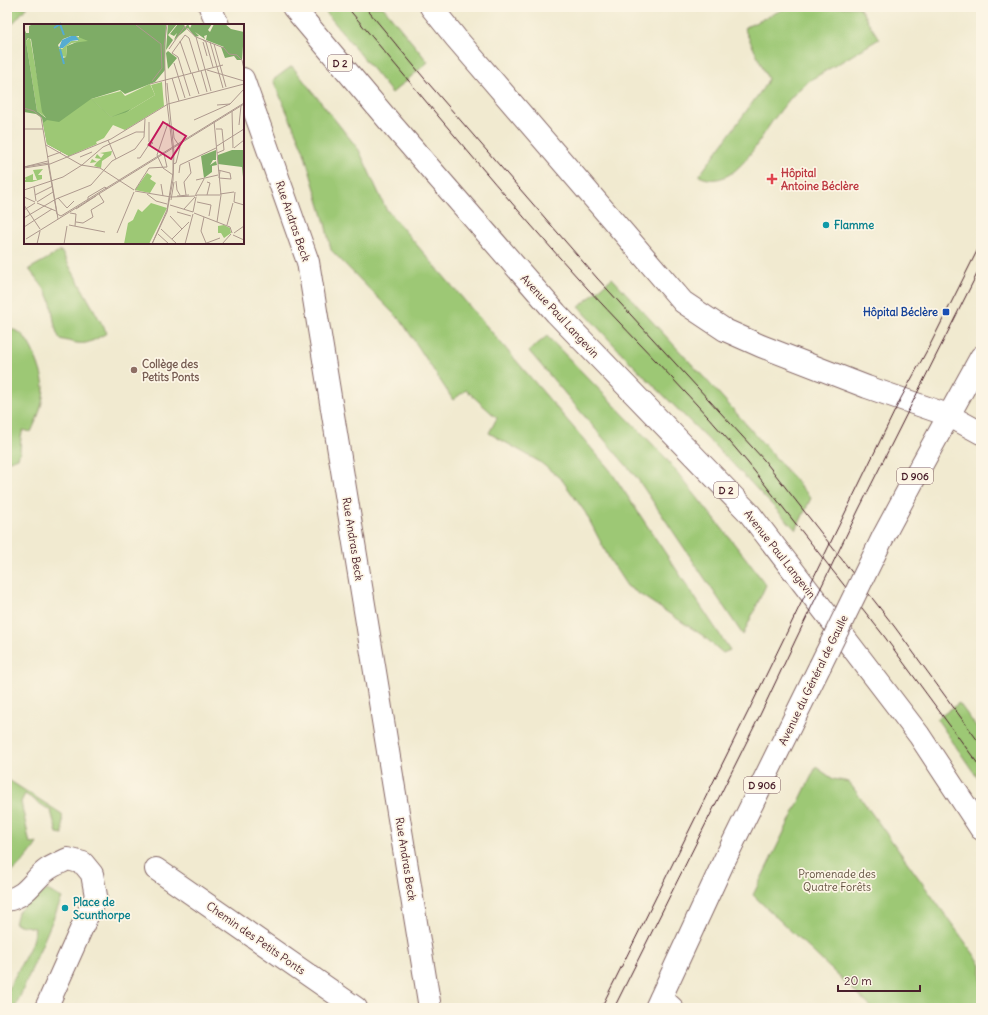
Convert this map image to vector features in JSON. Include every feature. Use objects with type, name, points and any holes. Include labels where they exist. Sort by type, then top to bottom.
[{"type":"main road","points":[[210,7],[218,24]]},
{"type":"main road","points":[[431,7],[683,302],[725,330],[761,346],[867,387],[948,415],[981,434]]},
{"type":"main road","name":"Avenue Paul Langevin","points":[[300,9],[437,178],[556,313],[750,514],[919,735],[981,829]]},
{"type":"main road","name":"Rue Andras Beck","points":[[244,82],[308,262],[430,1008]]},
{"type":"main road","name":"Avenue du Général de Gaulle","points":[[663,1005],[724,861],[883,537],[948,415],[981,358]]},
{"type":"main road","points":[[7,900],[13,899],[29,888],[47,869],[68,859],[83,863],[92,874],[96,896],[46,1008]]},
{"type":"main road","name":"Chemin des Petits Ponts","points":[[156,869],[356,1008]]},
{"type":"green space","points":[[7,7],[27,7],[7,30]]},
{"type":"green space","points":[[330,7],[383,7],[428,62],[392,93],[325,11]]},
{"type":"green space","points":[[788,7],[859,7],[879,39],[806,83],[777,114],[744,162],[734,171],[724,177],[712,179],[699,176],[766,84],[768,79],[744,28]]},
{"type":"green space","points":[[292,66],[359,150],[386,209],[610,470],[730,650],[723,653],[702,635],[627,586],[610,560],[585,512],[562,480],[540,462],[489,433],[497,418],[466,390],[453,400],[402,322],[331,250],[325,223],[303,149],[273,80]]},
{"type":"green space","points":[[61,251],[107,333],[89,342],[75,343],[60,339],[56,330],[50,300],[29,269]]},
{"type":"green space","points":[[612,278],[723,398],[811,498],[796,530],[732,463],[629,361],[579,307]]},
{"type":"green space","points":[[7,327],[17,331],[28,342],[35,355],[44,383],[43,400],[36,421],[31,432],[23,430],[18,458],[10,461],[7,459]]},
{"type":"green space","points":[[547,336],[664,456],[766,585],[743,635],[637,478],[529,351]]},
{"type":"green space","points":[[959,703],[981,733],[981,783],[937,719]]},
{"type":"green space","name":"Promenade des Quatre Forêts","points":[[816,767],[833,779],[849,782],[981,964],[981,1008],[872,1008],[753,895]]},
{"type":"green space","points":[[7,779],[62,814],[63,834],[57,833],[51,811],[25,794],[21,802],[30,844],[37,843],[24,860],[15,869],[7,874]]},
{"type":"green space","points":[[47,890],[62,898],[15,1008],[7,1008],[7,992],[33,941],[35,928],[15,924],[18,912]]},
{"type":"tram line","points":[[347,7],[556,254],[729,440],[884,636],[981,768]]},
{"type":"tram line","points":[[365,7],[429,84],[597,278],[764,460],[894,626],[981,745]]},
{"type":"tram line","points":[[601,1008],[749,710],[901,398],[931,343],[981,243]]},
{"type":"tram line","points":[[614,1008],[760,715],[859,509],[981,266]]},
{"type":"place","name":"Hôpital Antoine Béclère","points":[[772,179]]},
{"type":"place","name":"Flamme","points":[[826,225]]},
{"type":"place","name":"Hôpital Béclère","points":[[946,312]]},
{"type":"place","name":"Collège des Petits Ponts","points":[[134,370]]},
{"type":"place","name":"Place de Scunthorpe","points":[[65,908]]}]
